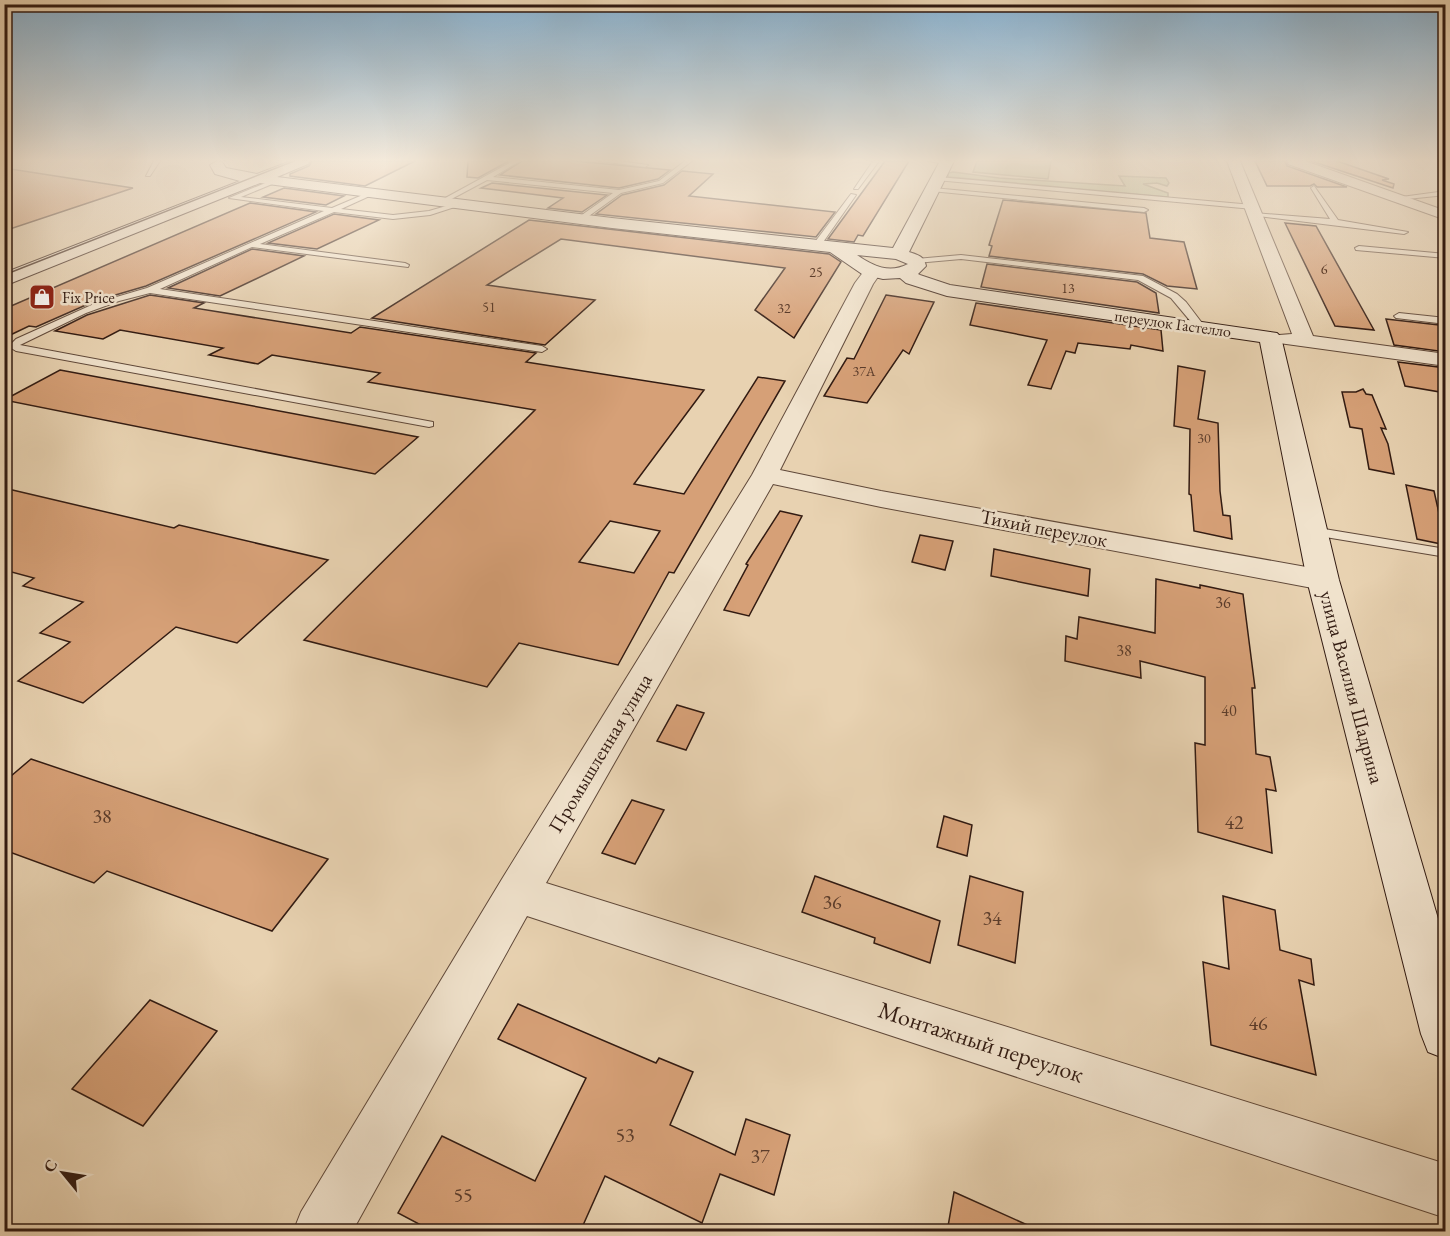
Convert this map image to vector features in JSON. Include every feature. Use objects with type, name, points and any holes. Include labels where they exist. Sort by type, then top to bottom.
[{"type":"street","points":[[4,267],[120,219]]},
{"type":"street","points":[[4,280],[158,219]]},
{"type":"street","name":"переулок Гастелло","points":[[582,219],[836,248],[889,264],[913,279],[947,291],[1446,360]]},
{"type":"street","name":"Промышленная улица","points":[[321,1232],[517,893],[765,475],[864,283],[889,264],[916,219]]},
{"type":"street","points":[[1257,219],[1305,342]]},
{"type":"street","points":[[836,248],[889,264]]},
{"type":"street","name":"улица Василия Шадрина","points":[[1270,337],[1323,580],[1446,1034]]},
{"type":"street","name":"Тихий переулок","points":[[765,475],[880,499],[1323,580]]},
{"type":"street","name":"Монтажный переулок","points":[[517,893],[1446,1191]]},
{"type":"lane","points":[[312,219],[150,290],[124,294],[98,303],[19,341],[15,345],[16,348],[429,424]]},
{"type":"lane","points":[[816,246],[836,219]]},
{"type":"lane","points":[[1311,219],[1354,227],[1404,232]]},
{"type":"lane","points":[[251,244],[405,265]]},
{"type":"lane","points":[[1359,248],[1446,256]]},
{"type":"lane","points":[[889,264],[961,257],[1130,275],[1147,281],[1174,296],[1200,327]]},
{"type":"lane","points":[[150,290],[542,349]]},
{"type":"lane","points":[[1399,316],[1446,321]]},
{"type":"lane","points":[[1312,531],[1446,553]]},
{"type":"building","points":[[4,219],[41,219],[4,231]]},
{"type":"building","points":[[214,219],[301,219],[146,286],[95,301],[36,327],[29,326],[4,338],[4,309]]},
{"type":"building","points":[[323,219],[379,220],[317,249],[268,243]]},
{"type":"building","points":[[641,219],[830,219],[816,237]]},
{"type":"building","points":[[843,219],[874,219],[863,236],[858,235],[854,242],[828,239]]},
{"type":"building","points":[[997,219],[1147,219],[1150,238],[1184,242],[1197,289],[1167,286],[1143,274],[989,256],[992,246],[989,245]]},
{"type":"building","points":[[529,220],[829,254],[841,262],[794,338],[755,310],[785,268],[561,239],[487,285],[595,300],[545,345],[372,318]]},
{"type":"building","points":[[1285,223],[1316,226],[1374,330],[1335,326]]},
{"type":"building","points":[[252,249],[304,256],[220,296],[168,288]]},
{"type":"building","points":[[987,264],[1137,282],[1156,293],[1159,313],[981,287]]},
{"type":"building","points":[[150,295],[204,303],[194,308],[351,333],[360,327],[536,353],[526,362],[704,390],[634,484],[684,494],[758,377],[785,381],[674,573],[669,572],[618,665],[519,643],[487,687],[304,640],[535,410],[368,382],[380,373],[272,355],[258,364],[209,355],[223,348],[120,330],[103,339],[55,331],[87,315]],"holes":[[[610,521],[660,531],[634,573],[579,562]]]},
{"type":"building","points":[[886,295],[934,302],[909,354],[903,350],[867,403],[824,396],[847,358],[854,359]]},
{"type":"building","points":[[976,303],[1161,330],[1163,351],[1131,345],[1130,349],[1078,343],[1075,353],[1066,351],[1051,389],[1028,385],[1047,340],[970,325]]},
{"type":"building","points":[[1386,319],[1439,325],[1446,334],[1446,352],[1394,345]]},
{"type":"building","points":[[1398,362],[1446,368],[1446,393],[1405,386]]},
{"type":"building","points":[[1178,366],[1205,371],[1198,419],[1218,423],[1220,491],[1223,515],[1230,516],[1232,539],[1194,531],[1191,495],[1189,494],[1190,429],[1174,426]]},
{"type":"building","points":[[60,370],[418,437],[375,474],[4,400]]},
{"type":"building","points":[[1363,389],[1366,394],[1372,395],[1386,429],[1381,428],[1388,444],[1394,474],[1369,469],[1362,429],[1350,427],[1342,392],[1356,392]]},
{"type":"building","points":[[1406,485],[1434,491],[1446,545],[1417,539]]},
{"type":"building","points":[[4,488],[174,528],[179,525],[328,560],[237,643],[176,627],[83,703],[18,681],[70,642],[40,633],[83,602],[23,586],[34,578],[4,570]]},
{"type":"building","points":[[780,511],[802,516],[749,616],[724,610],[748,565],[746,564]]},
{"type":"building","points":[[920,535],[953,541],[945,570],[912,562]]},
{"type":"building","points":[[994,549],[1090,569],[1088,596],[991,576]]},
{"type":"building","points":[[1156,579],[1243,594],[1255,688],[1252,688],[1256,754],[1270,757],[1276,791],[1266,789],[1272,853],[1198,832],[1195,743],[1205,745],[1205,677],[1140,661],[1141,678],[1065,661],[1066,636],[1077,639],[1079,617],[1155,633]]},
{"type":"building","points":[[677,705],[704,713],[686,750],[657,741]]},
{"type":"building","points":[[31,759],[328,859],[272,931],[107,871],[94,883],[4,850],[4,782]]},
{"type":"building","points":[[632,800],[664,810],[635,864],[602,853]]},
{"type":"building","points":[[944,816],[972,825],[967,856],[937,847]]},
{"type":"building","points":[[815,876],[940,921],[930,963],[874,943],[875,938],[802,912]]},
{"type":"building","points":[[970,876],[1023,892],[1015,963],[958,945]]},
{"type":"building","points":[[1223,896],[1275,910],[1280,950],[1311,959],[1314,985],[1299,980],[1316,1075],[1211,1045],[1203,962],[1229,969]]},
{"type":"building","points":[[150,1000],[217,1031],[143,1126],[72,1089]]},
{"type":"building","points":[[518,1004],[656,1063],[659,1058],[693,1072],[670,1125],[735,1155],[746,1119],[790,1135],[774,1195],[720,1174],[702,1223],[605,1176],[580,1232],[434,1232],[398,1213],[442,1136],[535,1181],[586,1078],[498,1039]]},
{"type":"building","points":[[954,1192],[1043,1232],[947,1232]]},
{"type":"tram line","points":[[4,275],[147,219]]},
{"type":"place","name":"Fix Price","points":[[42,297]]}]
